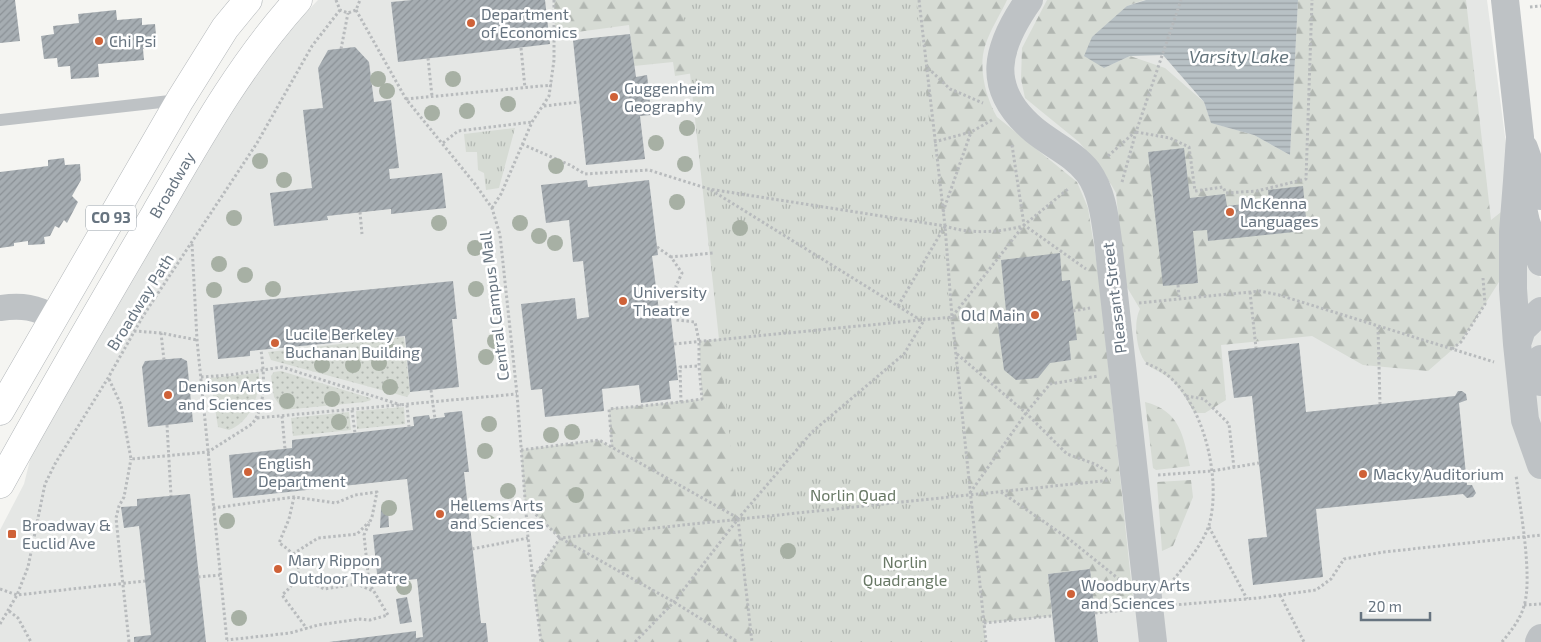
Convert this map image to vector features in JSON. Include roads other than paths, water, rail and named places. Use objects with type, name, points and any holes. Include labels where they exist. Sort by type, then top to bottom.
[{"type":"main road","name":"CO 93","points":[[0,411],[180,100],[225,28],[249,0]]},
{"type":"main road","points":[[236,80],[247,35],[249,0]]},
{"type":"main road","name":"Broadway","points":[[0,484],[149,223],[236,80],[277,23],[298,0]]},
{"type":"street","points":[[225,28],[231,0]]},
{"type":"street","name":"Pleasant Street","points":[[1029,0],[1012,26],[1000,61],[999,74],[1003,88],[1014,109],[1034,130],[1066,150],[1088,173],[1099,195],[1108,241],[1141,608],[1153,642]]},
{"type":"street","points":[[1504,0],[1520,137],[1513,271],[1517,344],[1525,420],[1541,465]]},
{"type":"street","points":[[1520,137],[1541,196]]},
{"type":"street","points":[[1517,181],[1526,222],[1541,262]]},
{"type":"street","points":[[0,308],[31,307],[55,318]]},
{"type":"street","points":[[1517,344],[1522,329],[1541,311]]},
{"type":"street","points":[[1541,359],[1541,382]]},
{"type":"street","points":[[1539,642],[1541,638]]},
{"type":"lane","points":[[0,120],[180,100]]},
{"type":"water","name":"Varsity Lake","points":[[1146,0],[1298,0],[1290,155],[1254,135],[1211,123],[1204,102],[1163,55],[1130,56],[1104,68],[1084,56],[1092,37],[1127,6]]},
{"type":"place","name":"Department of Economics","points":[[471,23]]},
{"type":"place","name":"Chi Psi","points":[[99,41]]},
{"type":"place","name":"Guggenheim Geography","points":[[614,97]]},
{"type":"place","name":"McKenna Languages","points":[[1230,212]]},
{"type":"place","name":"University Theatre","points":[[623,301]]},
{"type":"place","name":"Old Main","points":[[1035,315]]},
{"type":"place","name":"Lucile Berkeley Buchanan Building","points":[[275,343]]},
{"type":"place","name":"Denison Arts and Sciences","points":[[168,395]]},
{"type":"place","name":"English Department","points":[[248,472]]},
{"type":"place","name":"Macky Auditorium","points":[[1363,474]]},
{"type":"place","name":"Hellems Arts and Sciences","points":[[440,514]]},
{"type":"place","name":"Broadway & Euclid Ave","points":[[12,534]]},
{"type":"place","name":"Mary Rippon Outdoor Theatre","points":[[278,569]]},
{"type":"place","name":"Woodbury Arts and Sciences","points":[[1071,594]]},
{"type":"park label","name":"Norlin Quad","points":[[853,495]]},
{"type":"park label","name":"Norlin Quadrangle","points":[[905,571]]}]
